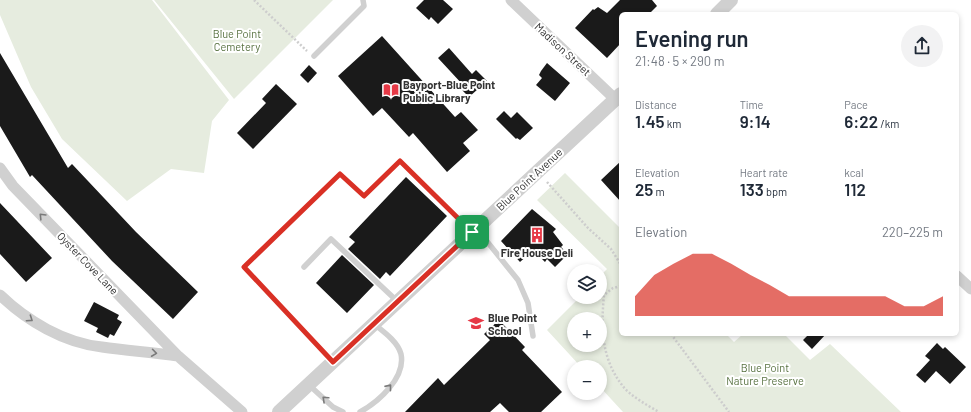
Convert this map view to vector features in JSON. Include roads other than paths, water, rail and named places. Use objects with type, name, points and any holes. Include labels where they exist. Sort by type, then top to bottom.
[{"type":"street","name":"Madison Street","points":[[511,0],[618,96]]},
{"type":"street","points":[[719,12],[731,0]]},
{"type":"street","name":"Blue Point Avenue","points":[[281,411],[618,96]]},
{"type":"street","name":"Oyster Cove Lane","points":[[0,168],[13,186],[178,356],[242,412]]},
{"type":"street","points":[[959,278],[971,289]]},
{"type":"street","points":[[0,295],[31,320],[69,338],[101,347],[129,349],[178,356]]},
{"type":"lane","points":[[314,56],[363,3],[369,0]]},
{"type":"lane","points":[[333,362],[244,267],[340,174],[364,196],[400,161],[474,230],[518,280],[528,303],[533,336]]},
{"type":"lane","points":[[304,267],[331,239],[398,302]]},
{"type":"lane","points":[[360,412],[369,407],[390,388],[401,370],[401,354],[392,340],[374,324]]},
{"type":"lane","points":[[309,384],[333,407],[343,412]]},
{"type":"place","name":"Bayport-Blue Point Public Library","points":[[391,90]]},
{"type":"place","name":"Fire House Deli","points":[[537,235]]},
{"type":"place","name":"Blue Point School","points":[[476,323]]},
{"type":"park label","name":"Blue Point Cemetery","points":[[237,39]]},
{"type":"park label","name":"Blue Point Nature Preserve","points":[[765,373]]}]
